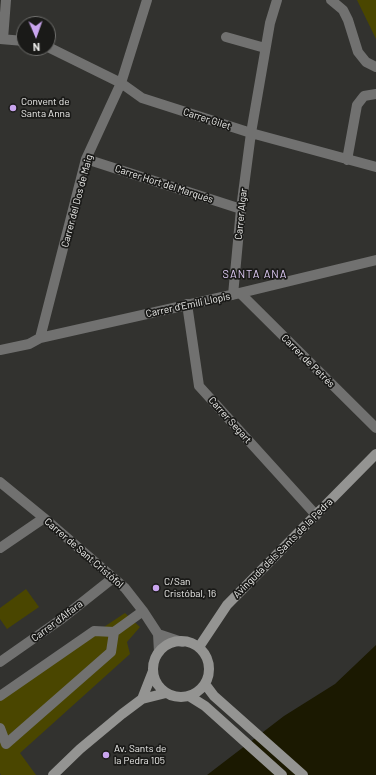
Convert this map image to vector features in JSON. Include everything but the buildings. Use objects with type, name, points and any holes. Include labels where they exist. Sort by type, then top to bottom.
[{"type":"street","points":[[6,0],[1,39],[16,41]]},
{"type":"street","name":"Carrer del Dos de Maig","points":[[40,338],[86,159],[121,83],[148,0]]},
{"type":"street","name":"Carrer Algar","points":[[236,294],[241,210],[251,133],[265,48],[270,23],[277,0]]},
{"type":"street","points":[[331,0],[343,10],[351,27],[358,52],[366,62],[376,67]]},
{"type":"street","points":[[226,37],[265,48]]},
{"type":"street","name":"Carrer Gilet","points":[[56,51],[121,83],[142,98],[251,133],[376,167]]},
{"type":"street","points":[[348,160],[357,105],[364,96],[376,94]]},
{"type":"street","name":"Carrer Hort del Marqués","points":[[86,159],[241,210]]},
{"type":"street","name":"Carrer d'Emili Llopis","points":[[0,350],[29,344],[40,338],[236,294],[376,260]]},
{"type":"street","name":"Carrer de Petrés","points":[[236,294],[376,428]]},
{"type":"street","name":"Carrer Segart","points":[[187,304],[199,386],[316,515]]},
{"type":"street","name":"Avinguda dels Sants de la Pedra","points":[[199,647],[226,605],[376,454]]},
{"type":"street","name":"Carrer de Sant Cristòfol","points":[[0,482],[125,588],[143,611],[158,634]]},
{"type":"street","points":[[0,548],[44,518]]},
{"type":"street","name":"Carrer d'Alfara","points":[[0,662],[60,620],[113,578]]},
{"type":"street","points":[[0,696],[94,632],[114,632],[143,611]]},
{"type":"street","points":[[0,728],[6,744],[111,652],[114,632]]},
{"type":"street","points":[[158,652],[169,644],[182,642],[192,643],[199,647],[205,655],[209,664],[209,674],[205,684],[198,692],[189,696],[181,698],[173,697],[159,687],[154,680],[153,662],[158,652],[158,634],[182,642]]},
{"type":"street","points":[[142,700],[153,671]]},
{"type":"street","points":[[205,684],[214,696],[303,775]]},
{"type":"street","points":[[53,775],[99,733],[142,700],[166,693]]},
{"type":"street","points":[[189,696],[205,706],[282,775]]},
{"type":"shaded area","points":[[357,0],[376,0],[376,39]]},
{"type":"shaded area","points":[[26,589],[39,607],[7,629],[0,619],[0,608]]},
{"type":"shaded area","points":[[125,613],[140,627],[127,642],[130,654],[20,753],[36,775],[1,775],[0,696]]},
{"type":"shaded area","points":[[376,645],[376,775],[207,775],[284,716],[335,684]]},
{"type":"place","name":"Convent de Santa Anna","points":[[13,108]]},
{"type":"place","name":"C/San Cristóbal, 16","points":[[156,588]]},
{"type":"place","name":"Av. Sants de la Pedra 105","points":[[106,755]]},
{"type":"district","name":"SANTA ANA","points":[[255,274]]}]
